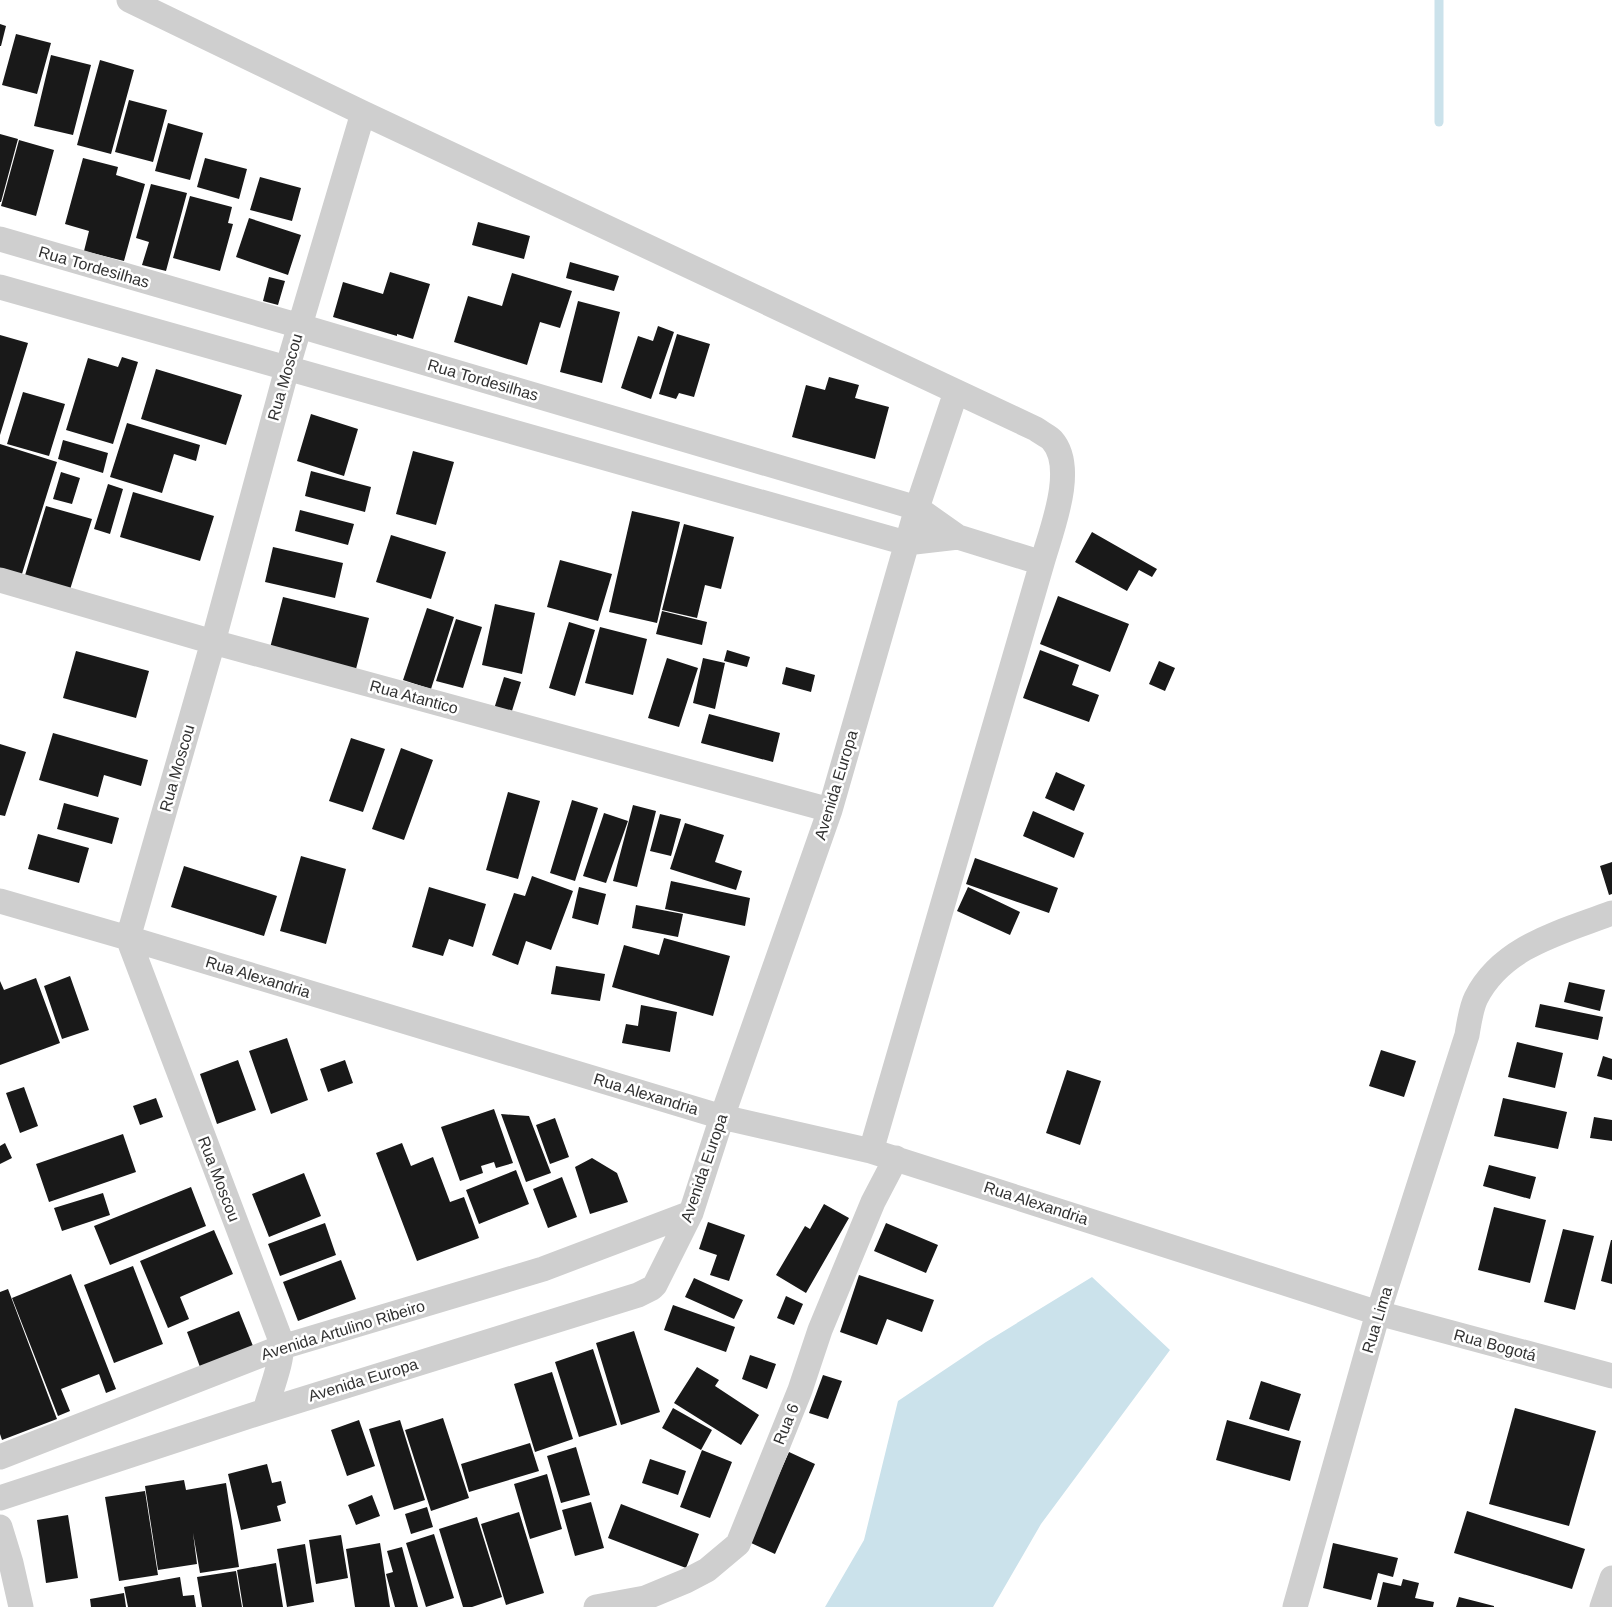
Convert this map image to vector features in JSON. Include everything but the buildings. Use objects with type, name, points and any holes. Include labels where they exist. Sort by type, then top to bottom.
[{"type":"street","points":[[129,0],[363,113],[1036,429],[1051,439],[1062,461],[1063,487],[871,1151]]},
{"type":"street","name":"Rua Moscou","points":[[282,1347],[128,938],[214,642],[287,369],[363,113]]},
{"type":"street","name":"Rua Tordesilhas","points":[[0,240],[300,326],[917,508],[958,537],[1042,563]]},
{"type":"street","name":"Rua Tordesilhas","points":[[0,287],[906,544],[958,537]]},
{"type":"street","name":"Avenida Europa","points":[[0,1498],[265,1411],[638,1295],[655,1285],[690,1213],[830,810],[906,544],[956,392]]},
{"type":"street","name":"Rua Atantico","points":[[0,580],[214,642],[830,810]]},
{"type":"street","name":"Rua Alexandria","points":[[0,901],[722,1117],[896,1158],[1378,1313]]},
{"type":"street","name":"Rua Lima","points":[[1295,1607],[1378,1313],[1466,1035],[1475,999],[1487,979],[1506,960],[1532,944],[1612,913]]},
{"type":"street","name":"Rua 6","points":[[596,1607],[645,1598],[686,1581],[707,1570],[738,1544],[800,1390],[820,1330],[873,1202],[896,1158]]},
{"type":"street","name":"Avenida Artulino Ribeiro","points":[[0,1457],[282,1347],[543,1269],[690,1213]]},
{"type":"street","name":"Rua Bogotá","points":[[1378,1313],[1612,1376]]},
{"type":"street","points":[[265,1411],[282,1347]]},
{"type":"street","points":[[0,1527],[21,1607]]},
{"type":"street","points":[[1602,1607],[1612,1578]]},
{"type":"water","points":[[1092,1277],[1170,1350],[1041,1524],[993,1607],[825,1607],[864,1540],[898,1401],[986,1342]]},
{"type":"waterway","points":[[1439,0],[1439,122]]}]
